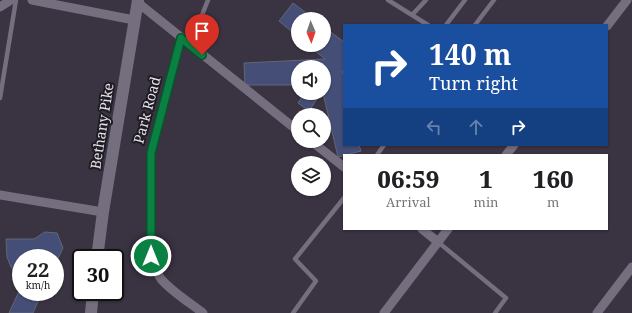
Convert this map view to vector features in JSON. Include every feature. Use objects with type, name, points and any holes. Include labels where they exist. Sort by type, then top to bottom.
[{"type":"main road","name":"Bethany Pike","points":[[98,249],[137,1]]},
{"type":"main road","points":[[91,313],[92,301]]},
{"type":"street","points":[[0,6],[11,0]]},
{"type":"street","points":[[32,0],[134,20]]},
{"type":"street","points":[[608,25],[627,0]]},
{"type":"street","points":[[137,1],[291,125]]},
{"type":"street","name":"Park Road","points":[[181,38],[151,153],[151,256],[161,279],[170,288],[203,313]]},
{"type":"street","points":[[507,154],[513,146]]},
{"type":"street","points":[[320,148],[343,166]]},
{"type":"street","points":[[0,195],[103,212]]},
{"type":"street","points":[[423,230],[438,242]]},
{"type":"street","points":[[384,313],[447,230]]},
{"type":"street","points":[[596,313],[632,267]]},
{"type":"lane","points":[[0,98],[16,0]]},
{"type":"lane","points":[[190,45],[208,0]]},
{"type":"lane","points":[[388,0],[426,24]]},
{"type":"lane","points":[[412,15],[426,0]]},
{"type":"lane","points":[[447,24],[465,0]]},
{"type":"lane","points":[[476,24],[494,0]]},
{"type":"lane","points":[[293,313],[316,281],[295,259],[343,199]]},
{"type":"lane","points":[[438,242],[506,298],[495,313]]},
{"type":"building","points":[[293,3],[305,12],[291,12],[291,31],[279,21]]},
{"type":"building","points":[[331,32],[343,41],[343,146],[359,146],[361,151],[343,154],[343,156],[338,157],[331,127],[331,108],[327,108],[325,100],[331,100],[331,60],[305,60],[325,59],[316,52],[331,52]]},
{"type":"building","points":[[291,61],[291,85],[245,85],[244,63]]},
{"type":"building","points":[[300,100],[316,100],[311,108],[305,108],[298,103]]},
{"type":"building","points":[[45,232],[57,233],[63,248],[12,249],[12,268],[7,257],[6,239],[34,239]]},
{"type":"building","points":[[15,301],[38,301],[33,313],[9,313]]},
{"type":"route","points":[[151,256],[151,153],[181,38],[202,55]]}]
